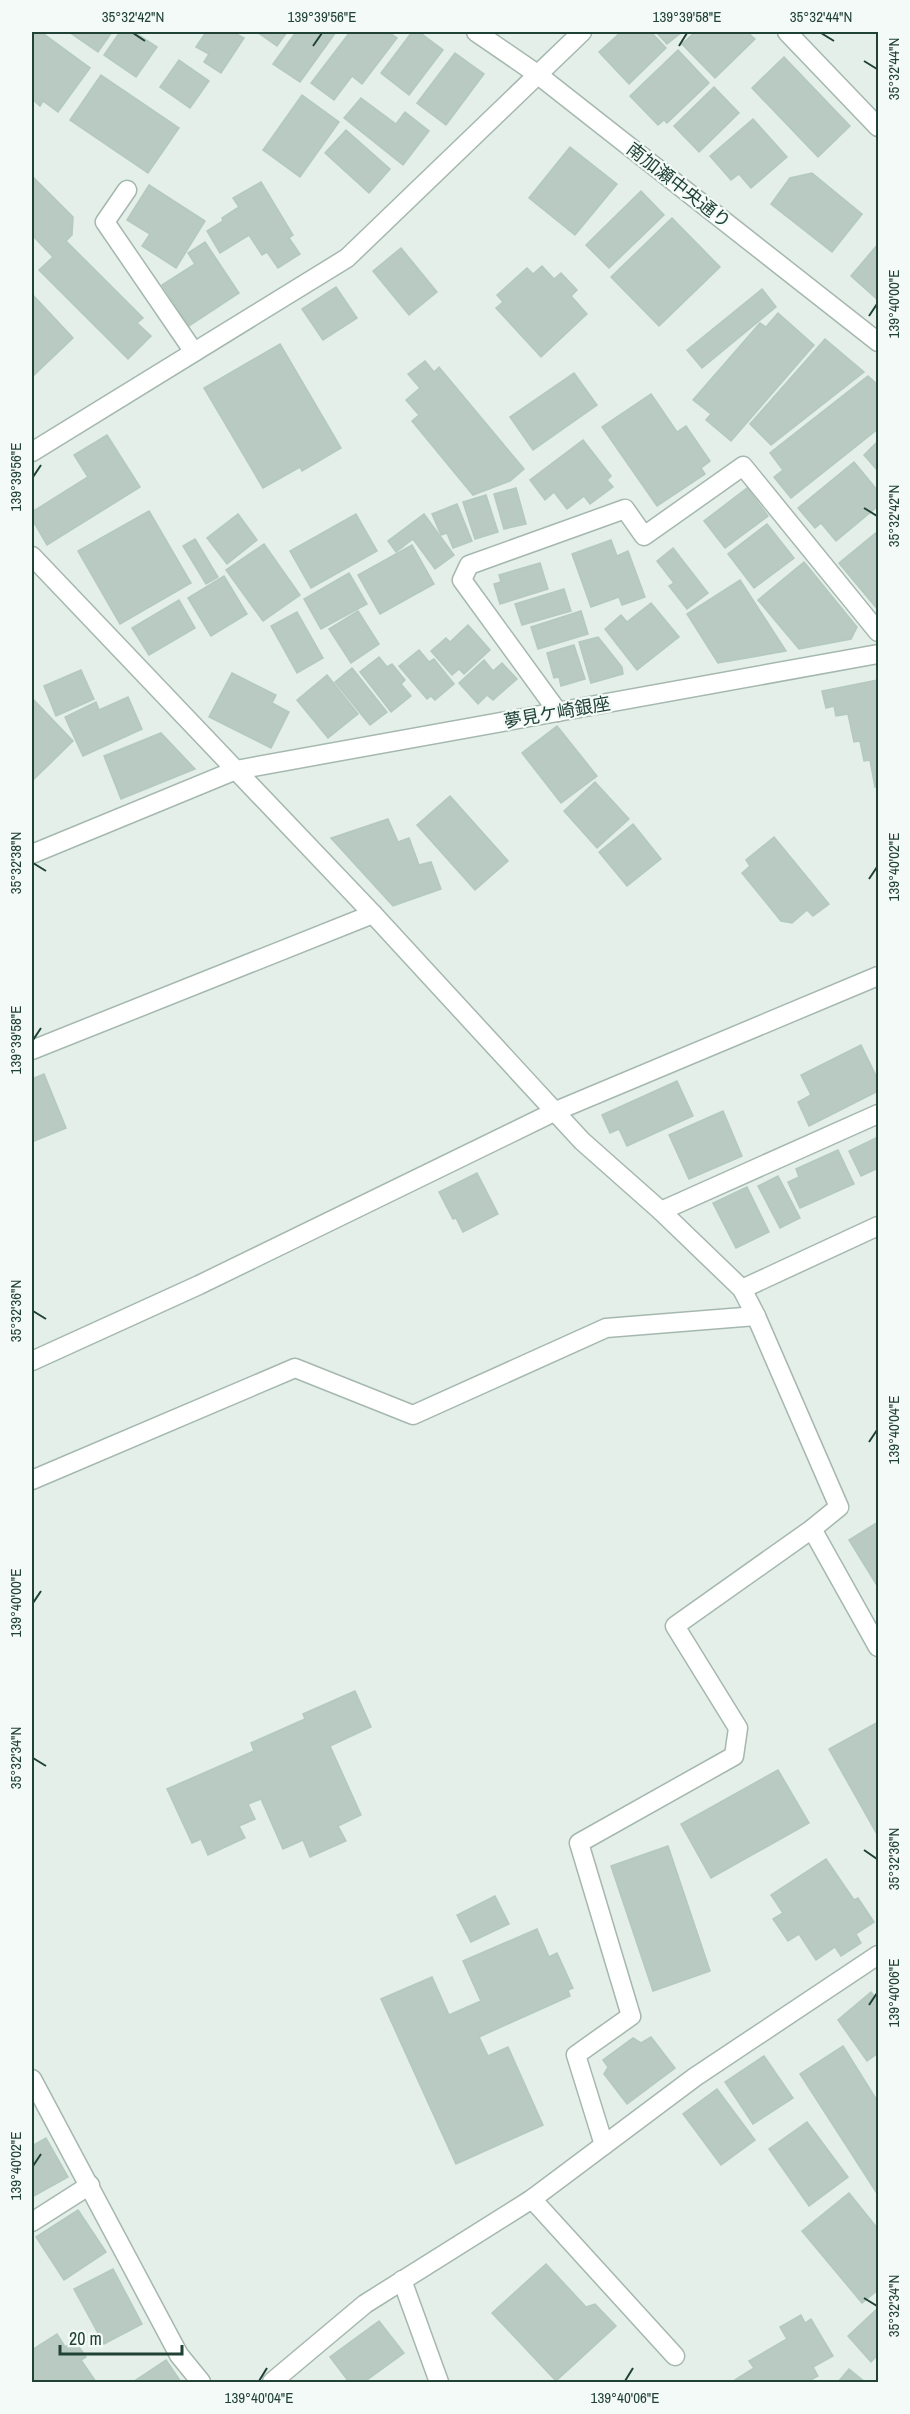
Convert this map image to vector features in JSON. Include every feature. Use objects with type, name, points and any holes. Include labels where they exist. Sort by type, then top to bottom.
[{"type":"street","name":"南加瀬中央通り","points":[[476,32],[537,74],[879,342]]},
{"type":"street","points":[[32,452],[347,258],[582,32]]},
{"type":"street","points":[[787,32],[879,127]]},
{"type":"street","points":[[127,190],[105,222],[194,352]]},
{"type":"street","points":[[558,712],[462,580],[469,565],[625,509],[644,536],[743,466],[879,632]]},
{"type":"street","points":[[32,556],[373,914],[582,1142],[661,1211],[742,1289],[756,1316],[839,1507],[812,1530],[675,1626],[738,1728],[734,1756],[579,1843],[631,2016],[576,2055],[604,2145]]},
{"type":"street","name":"夢見ケ崎銀座","points":[[32,854],[236,770],[879,654]]},
{"type":"street","points":[[32,1050],[373,914]]},
{"type":"street","points":[[32,1361],[199,1285],[556,1111],[879,976]]},
{"type":"street","points":[[661,1211],[879,1114]]},
{"type":"street","points":[[742,1289],[879,1227]]},
{"type":"street","points":[[32,1480],[295,1368],[413,1415],[606,1328],[756,1316]]},
{"type":"street","points":[[812,1530],[879,1647]]},
{"type":"street","points":[[272,2382],[365,2304],[532,2199],[695,2077],[879,1954]]},
{"type":"street","points":[[32,2079],[179,2355],[201,2382]]},
{"type":"street","points":[[32,2222],[90,2186]]},
{"type":"street","points":[[532,2199],[675,2356]]},
{"type":"street","points":[[402,2280],[439,2382]]},
{"type":"building","points":[[32,32],[41,32],[90,68],[58,112],[43,101],[40,106],[32,99]]},
{"type":"building","points":[[69,32],[112,32],[98,52]]},
{"type":"building","points":[[120,32],[134,32],[157,47],[136,77],[104,55]]},
{"type":"building","points":[[206,32],[233,32],[244,38],[221,73],[204,62],[209,54],[196,47]]},
{"type":"building","points":[[257,32],[287,32],[277,46]]},
{"type":"building","points":[[296,32],[336,32],[300,82],[273,64]]},
{"type":"building","points":[[350,32],[388,32],[397,38],[362,84],[352,76],[334,100],[311,83]]},
{"type":"building","points":[[412,32],[419,32],[443,50],[409,95],[381,73]]},
{"type":"building","points":[[621,32],[651,32],[666,48],[629,84],[599,52]]},
{"type":"building","points":[[656,32],[682,32],[667,44]]},
{"type":"building","points":[[695,32],[747,32],[755,39],[715,78],[682,44]]},
{"type":"building","points":[[678,50],[709,83],[667,123],[664,120],[658,125],[630,96]]},
{"type":"building","points":[[455,53],[484,74],[446,125],[417,103]]},
{"type":"building","points":[[784,57],[850,126],[818,157],[752,88]]},
{"type":"building","points":[[179,60],[209,81],[190,108],[160,87]]},
{"type":"building","points":[[101,75],[179,128],[148,173],[70,120]]},
{"type":"building","points":[[714,87],[739,113],[699,152],[674,126]]},
{"type":"building","points":[[302,95],[339,122],[300,177],[263,150]]},
{"type":"building","points":[[361,98],[396,124],[405,112],[429,131],[403,165],[344,118]]},
{"type":"building","points":[[753,119],[787,157],[751,188],[739,174],[731,180],[710,156]]},
{"type":"building","points":[[346,130],[390,169],[369,193],[325,153]]},
{"type":"building","points":[[570,147],[617,184],[575,235],[529,198]]},
{"type":"building","points":[[812,173],[862,214],[832,252],[771,204],[790,178]]},
{"type":"building","points":[[32,176],[73,217],[72,235],[66,241],[143,318],[137,323],[151,336],[128,359],[39,270],[53,257],[32,235]]},
{"type":"building","points":[[261,182],[293,235],[289,238],[300,254],[278,268],[267,252],[262,255],[249,235],[220,253],[207,231],[239,207],[233,198]]},
{"type":"building","points":[[149,185],[205,221],[176,268],[142,246],[150,234],[127,220]]},
{"type":"building","points":[[641,191],[664,215],[609,268],[586,245]]},
{"type":"building","points":[[672,218],[720,267],[659,326],[611,277]]},
{"type":"building","points":[[205,242],[239,293],[189,326],[162,285],[195,264],[188,253]]},
{"type":"building","points":[[878,244],[878,300],[851,276]]},
{"type":"building","points":[[401,248],[437,292],[409,315],[373,271]]},
{"type":"building","points":[[542,266],[554,279],[561,273],[577,290],[571,296],[587,314],[541,357],[496,308],[503,302],[497,295],[527,268],[533,274]]},
{"type":"building","points":[[336,287],[357,318],[323,340],[302,309]]},
{"type":"building","points":[[762,289],[776,307],[702,368],[687,350]]},
{"type":"building","points":[[32,294],[73,338],[32,377]]},
{"type":"building","points":[[778,313],[814,345],[731,441],[706,420],[711,414],[693,400],[760,323],[766,327]]},
{"type":"building","points":[[825,339],[864,372],[771,445],[750,424]]},
{"type":"building","points":[[280,344],[341,448],[302,471],[300,467],[263,488],[204,388]]},
{"type":"building","points":[[425,361],[434,372],[439,367],[524,469],[510,481],[473,495],[412,421],[419,415],[406,400],[420,388],[408,374]]},
{"type":"building","points":[[574,373],[597,405],[533,450],[510,417]]},
{"type":"building","points":[[868,376],[878,385],[878,429],[791,498],[774,477],[783,470],[770,453]]},
{"type":"building","points":[[651,394],[677,432],[686,426],[710,461],[701,468],[705,474],[657,506],[602,427]]},
{"type":"building","points":[[107,435],[140,487],[47,545],[32,519],[32,512],[88,477],[74,455]]},
{"type":"building","points":[[583,440],[611,476],[607,480],[613,487],[590,504],[584,496],[567,509],[554,492],[545,500],[530,480]]},
{"type":"building","points":[[878,441],[878,471],[864,455]]},
{"type":"building","points":[[854,462],[878,491],[878,506],[836,541],[821,523],[815,528],[798,508]]},
{"type":"building","points":[[516,488],[526,524],[504,529],[494,494]]},
{"type":"building","points":[[747,488],[768,516],[725,548],[704,521]]},
{"type":"building","points":[[486,495],[498,532],[475,539],[463,502]]},
{"type":"building","points":[[457,504],[472,541],[453,548],[447,533],[441,535],[432,514]]},
{"type":"building","points":[[149,511],[191,583],[120,624],[78,551]]},
{"type":"building","points":[[238,514],[257,540],[227,564],[207,538]]},
{"type":"building","points":[[356,514],[377,551],[311,588],[290,551]]},
{"type":"building","points":[[424,514],[454,555],[435,569],[413,539],[396,552],[388,541]]},
{"type":"building","points":[[767,524],[794,558],[754,588],[728,554]]},
{"type":"building","points":[[878,531],[878,610],[839,563]]},
{"type":"building","points":[[195,539],[218,577],[206,584],[183,546]]},
{"type":"building","points":[[611,540],[617,556],[628,551],[645,597],[622,605],[619,597],[591,607],[572,554]]},
{"type":"building","points":[[264,544],[300,595],[263,621],[226,570]]},
{"type":"building","points":[[412,545],[434,584],[380,614],[358,575]]},
{"type":"building","points":[[673,548],[708,593],[687,609],[669,586],[674,583],[657,561]]},
{"type":"building","points":[[804,562],[857,627],[851,639],[799,649],[758,600]]},
{"type":"building","points":[[540,563],[548,589],[500,604],[494,584],[501,582],[499,575]]},
{"type":"building","points":[[349,573],[367,604],[321,629],[304,599]]},
{"type":"building","points":[[224,576],[247,614],[211,636],[188,598]]},
{"type":"building","points":[[740,580],[786,651],[718,663],[687,614]]},
{"type":"building","points":[[564,589],[571,611],[522,625],[515,604]]},
{"type":"building","points":[[179,600],[195,628],[149,655],[132,628]]},
{"type":"building","points":[[651,603],[679,637],[637,670],[605,629],[621,615],[627,622]]},
{"type":"building","points":[[358,611],[379,644],[351,663],[329,629]]},
{"type":"building","points":[[581,611],[588,634],[538,649],[531,627]]},
{"type":"building","points":[[297,612],[323,658],[297,673],[271,626]]},
{"type":"building","points":[[468,625],[490,650],[464,674],[459,669],[452,675],[431,651],[446,638],[450,642]]},
{"type":"building","points":[[598,637],[622,667],[623,674],[591,683],[579,642]]},
{"type":"building","points":[[574,645],[585,679],[561,686],[559,677],[554,678],[547,653]]},
{"type":"building","points":[[419,650],[429,662],[434,659],[454,684],[435,700],[431,696],[427,699],[399,666]]},
{"type":"building","points":[[379,657],[387,667],[392,664],[405,680],[401,684],[411,696],[391,712],[360,672]]},
{"type":"building","points":[[484,660],[493,671],[502,663],[517,679],[493,700],[487,695],[478,704],[459,683]]},
{"type":"building","points":[[352,668],[387,712],[370,725],[335,682]]},
{"type":"building","points":[[81,670],[94,699],[56,716],[44,686]]},
{"type":"building","points":[[232,673],[276,695],[272,703],[289,712],[271,748],[209,717]]},
{"type":"building","points":[[327,675],[358,714],[328,738],[297,700]]},
{"type":"building","points":[[878,680],[878,786],[875,787],[870,760],[864,761],[860,741],[854,742],[848,714],[836,716],[834,706],[826,708],[822,691]]},
{"type":"building","points":[[128,697],[142,729],[83,756],[65,717],[96,702],[99,710]]},
{"type":"building","points":[[32,698],[73,741],[32,781]]},
{"type":"building","points":[[557,726],[597,776],[561,803],[522,753]]},
{"type":"building","points":[[161,733],[195,769],[121,799],[104,756]]},
{"type":"building","points":[[595,782],[629,819],[597,848],[564,811]]},
{"type":"building","points":[[450,796],[508,861],[475,890],[417,825]]},
{"type":"building","points":[[388,819],[398,842],[409,838],[419,865],[431,862],[441,889],[393,906],[331,838]]},
{"type":"building","points":[[633,824],[661,859],[627,886],[599,852]]},
{"type":"building","points":[[774,837],[829,904],[813,916],[807,910],[792,923],[781,921],[742,873],[750,866],[746,860]]},
{"type":"building","points":[[861,1045],[878,1080],[878,1091],[809,1126],[798,1102],[811,1095],[801,1075]]},
{"type":"building","points":[[44,1074],[66,1128],[32,1142],[32,1079]]},
{"type":"building","points":[[677,1081],[693,1116],[627,1146],[619,1129],[610,1133],[602,1115]]},
{"type":"building","points":[[723,1111],[742,1156],[689,1179],[669,1135]]},
{"type":"building","points":[[878,1137],[878,1168],[861,1176],[849,1151]]},
{"type":"building","points":[[838,1150],[854,1184],[800,1208],[788,1182],[799,1177],[796,1169]]},
{"type":"building","points":[[477,1173],[498,1214],[463,1232],[456,1218],[453,1219],[439,1192]]},
{"type":"building","points":[[778,1176],[800,1218],[780,1228],[758,1186]]},
{"type":"building","points":[[747,1187],[769,1232],[736,1248],[713,1203]]},
{"type":"building","points":[[878,1522],[878,1587],[849,1540]]},
{"type":"building","points":[[355,1691],[371,1727],[330,1746],[361,1815],[338,1826],[346,1841],[310,1857],[303,1840],[283,1849],[261,1799],[248,1804],[255,1819],[239,1826],[245,1838],[208,1855],[201,1839],[192,1843],[167,1789],[254,1751],[251,1743],[305,1719],[303,1714]]},
{"type":"building","points":[[878,1722],[878,1836],[829,1749]]},
{"type":"building","points":[[778,1770],[809,1823],[711,1878],[681,1824]]},
{"type":"building","points":[[668,1846],[710,1971],[653,1991],[611,1866]]},
{"type":"building","points":[[826,1859],[854,1900],[858,1898],[874,1922],[856,1934],[861,1943],[841,1956],[835,1947],[816,1960],[799,1934],[788,1941],[773,1919],[783,1913],[771,1895]]},
{"type":"building","points":[[495,1896],[509,1924],[471,1942],[457,1915]]},
{"type":"building","points":[[537,1929],[549,1957],[557,1953],[573,1988],[568,1990],[570,1996],[479,2037],[488,2056],[508,2047],[543,2125],[456,2164],[381,1999],[432,1977],[449,2015],[481,2001],[463,1961]]},
{"type":"building","points":[[871,1992],[878,2001],[878,2053],[867,2061],[838,2020]]},
{"type":"building","points":[[651,2037],[675,2068],[627,2104],[604,2074],[608,2067],[603,2060],[633,2038],[641,2043]]},
{"type":"building","points":[[843,2046],[878,2102],[878,2195],[800,2074]]},
{"type":"building","points":[[764,2056],[793,2098],[753,2124],[725,2082]]},
{"type":"building","points":[[717,2089],[755,2140],[721,2165],[683,2114]]},
{"type":"building","points":[[807,2122],[848,2177],[809,2206],[769,2149]]},
{"type":"building","points":[[46,2138],[68,2177],[32,2197],[32,2146]]},
{"type":"building","points":[[849,2193],[878,2229],[878,2290],[862,2303],[802,2231]]},
{"type":"building","points":[[78,2210],[106,2252],[64,2280],[36,2237]]},
{"type":"building","points":[[546,2264],[586,2307],[595,2304],[616,2326],[556,2381],[492,2313]]},
{"type":"building","points":[[113,2269],[142,2324],[104,2344],[74,2289]]},
{"type":"building","points":[[878,2308],[878,2355],[871,2362],[848,2336]]},
{"type":"building","points":[[801,2315],[805,2323],[811,2319],[833,2356],[813,2367],[818,2376],[807,2382],[737,2382],[735,2380],[754,2368],[749,2361],[787,2339],[780,2327]]},
{"type":"building","points":[[379,2321],[404,2353],[364,2382],[349,2382],[330,2357]]},
{"type":"building","points":[[57,2334],[65,2347],[75,2341],[86,2357],[81,2360],[96,2382],[34,2382],[32,2379],[32,2350]]},
{"type":"building","points":[[166,2360],[181,2382],[133,2382]]},
{"type":"building","points":[[849,2369],[865,2382],[838,2382]]}]
